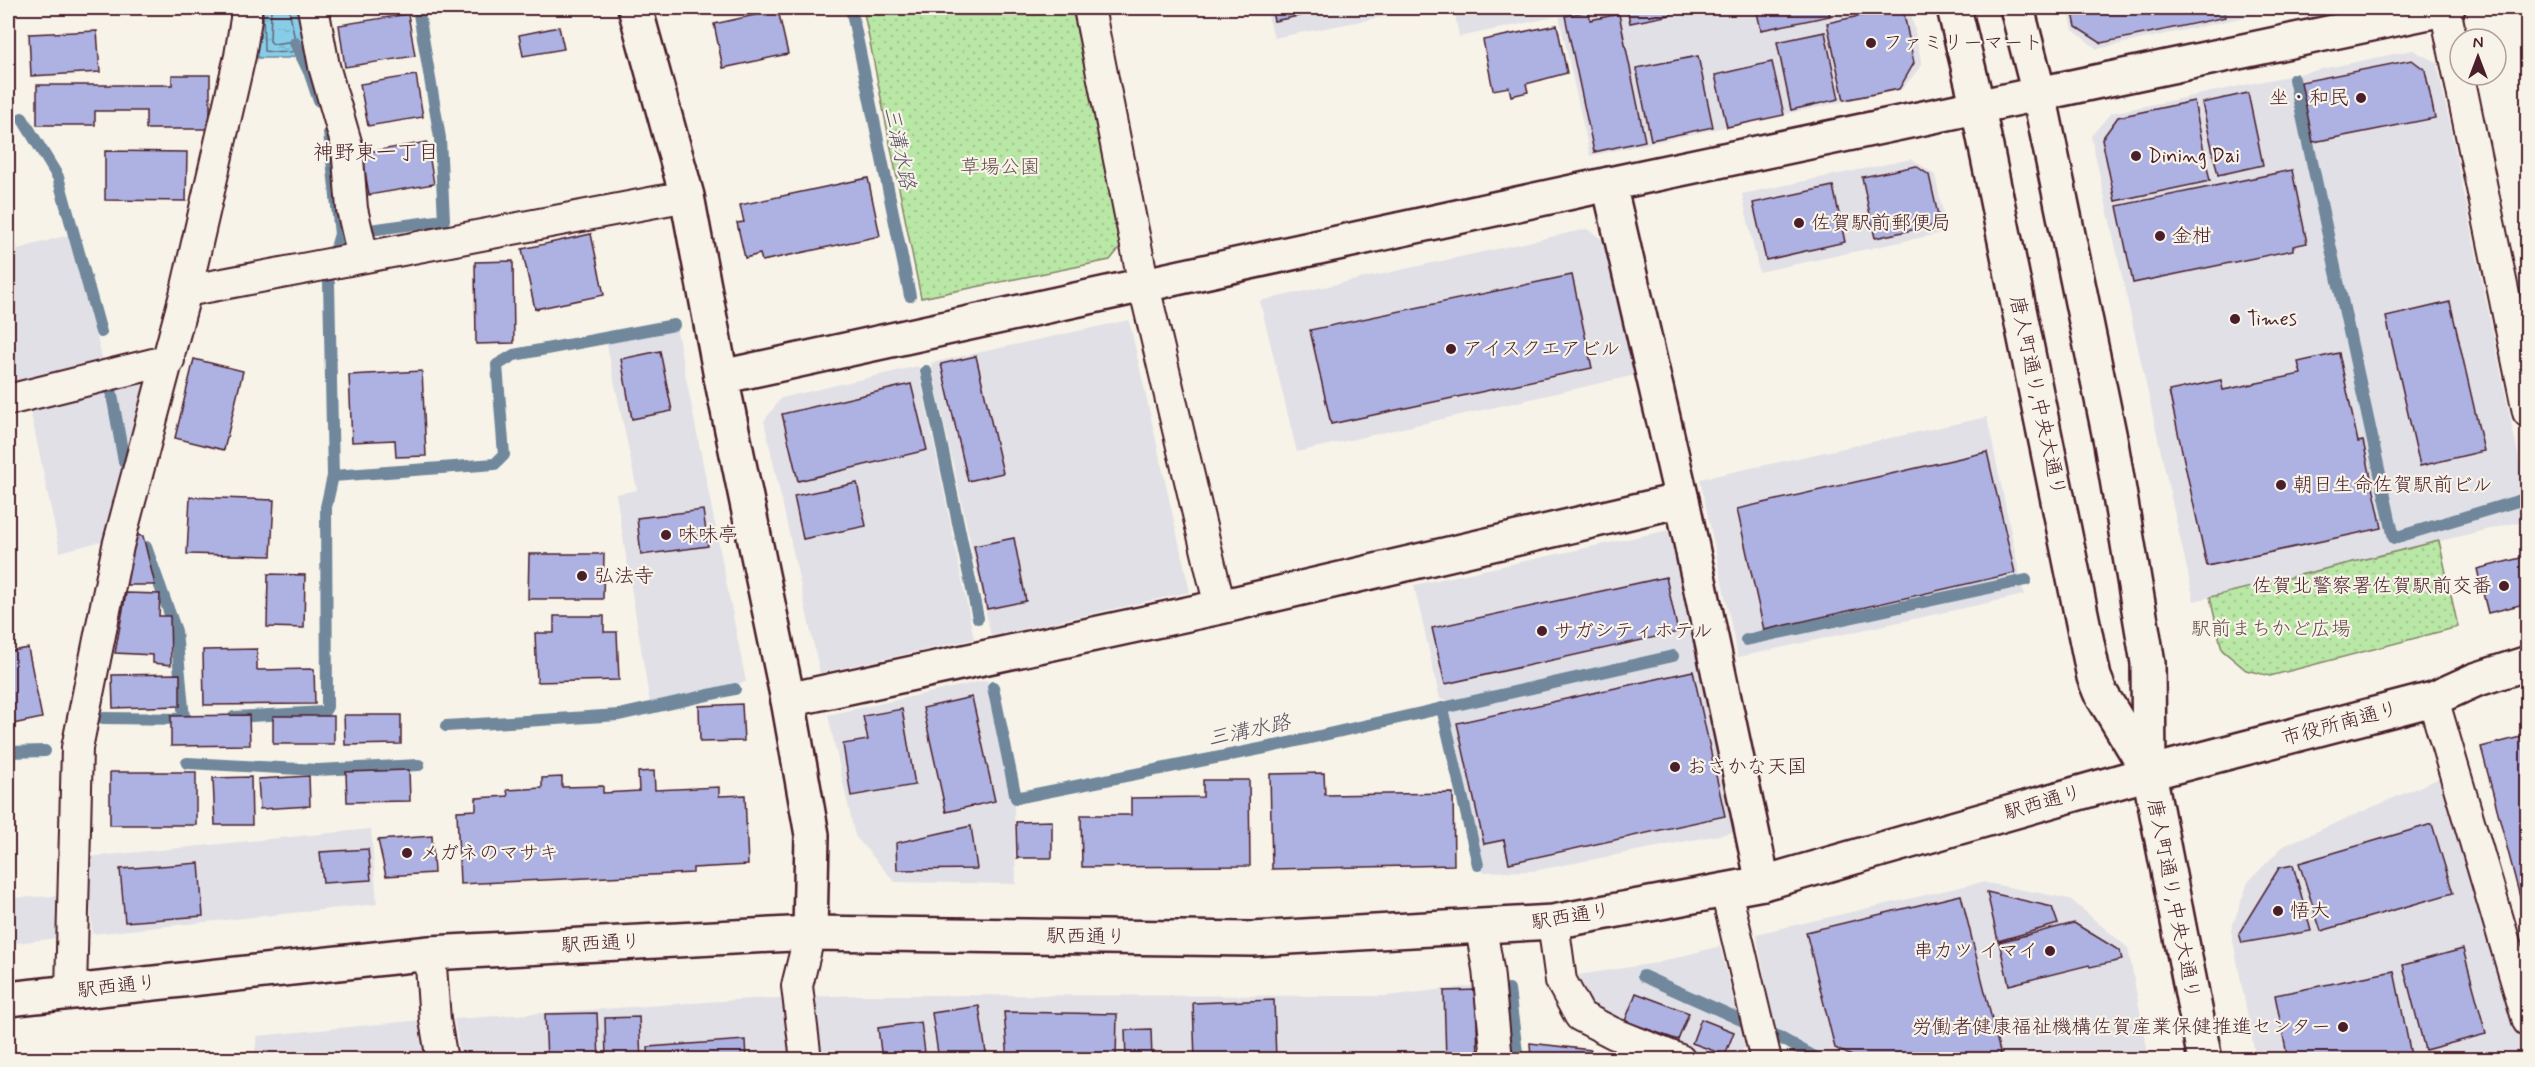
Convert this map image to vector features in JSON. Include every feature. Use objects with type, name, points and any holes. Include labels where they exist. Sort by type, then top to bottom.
[{"type":"street","points":[[71,992],[77,748],[118,546],[186,291],[240,56],[246,8]]},
{"type":"street","points":[[312,8],[324,66],[346,146],[352,209],[363,256]]},
{"type":"street","points":[[635,8],[687,196],[721,377],[788,700],[812,835],[810,933],[797,986],[806,1059]]},
{"type":"street","points":[[1089,8],[1144,286],[1220,607]]},
{"type":"street","name":"唐人町通り,中央大通り","points":[[1954,8],[1978,108],[2094,677],[2100,692],[2149,773]]},
{"type":"street","name":"唐人町通り,中央大通り","points":[[2017,8],[2038,94],[2111,443],[2146,653],[2149,773],[2205,1059]]},
{"type":"street","points":[[721,377],[1609,184],[2446,8],[2520,336],[2528,412]]},
{"type":"street","points":[[1609,184],[1682,500],[1763,883]]},
{"type":"street","points":[[186,291],[687,196]]},
{"type":"street","points":[[8,400],[169,360]]},
{"type":"street","points":[[788,700],[1220,607],[1682,500]]},
{"type":"street","name":"市役所南通り","points":[[2149,773],[2433,699],[2475,680],[2528,663]]},
{"type":"street","points":[[2433,699],[2528,1021]]},
{"type":"street","name":"駅西通り","points":[[8,999],[430,953],[810,933],[1252,939],[1481,928],[1553,922],[1763,883],[2149,773]]},
{"type":"street","points":[[1726,891],[1765,1053]]},
{"type":"street","points":[[1553,922],[1561,981],[1580,1016],[1613,1033],[1680,1059]]},
{"type":"street","points":[[1481,928],[1488,969],[1497,1059]]},
{"type":"street","points":[[430,953],[435,1020],[442,1059]]},
{"type":"shaded area","points":[[1266,8],[1428,8],[1274,38]]},
{"type":"shaded area","points":[[1454,8],[1910,8],[1922,65],[1902,89],[1590,156],[1559,16],[1459,37]]},
{"type":"shaded area","points":[[2068,8],[2287,8],[2097,49],[2073,30]]},
{"type":"shaded area","points":[[2413,50],[2437,63],[2527,498],[2527,520],[2194,601],[2091,136],[2111,113]]},
{"type":"shaded area","points":[[1912,159],[1935,175],[1947,232],[1759,272],[1742,194]]},
{"type":"shaded area","points":[[8,217],[18,249],[72,234],[109,387],[151,373],[102,541],[60,552],[29,404],[8,393]]},
{"type":"shaded area","points":[[1587,229],[1606,242],[1636,375],[1297,452],[1260,301]]},
{"type":"shaded area","points":[[1129,320],[1190,592],[991,636],[931,363]]},
{"type":"shaded area","points":[[676,327],[746,682],[650,704],[616,494],[637,490],[606,341]]},
{"type":"shaded area","points":[[918,366],[974,639],[820,673],[764,421],[781,398]]},
{"type":"shaded area","points":[[1987,417],[2024,595],[1738,657],[1700,479]]},
{"type":"shaded area","points":[[1669,530],[1734,832],[1533,871],[1483,872],[1446,699],[1440,699],[1414,585]]},
{"type":"shaded area","points":[[987,680],[1014,805],[1016,884],[895,882],[855,836],[828,715]]},
{"type":"shaded area","points":[[2442,777],[2525,1059],[2256,1059],[2231,930],[2248,882],[2283,846]]},
{"type":"shaded area","points":[[371,829],[377,904],[92,934],[88,857]]},
{"type":"shaded area","points":[[1982,882],[2070,899],[2128,948],[2149,1059],[1836,1060],[1826,1054],[1778,1045],[1756,934]]},
{"type":"shaded area","points":[[58,896],[57,938],[8,944],[8,898]]},
{"type":"shaded area","points":[[1720,946],[1745,1046],[1740,1059],[1719,1059],[1682,1050],[1586,1002],[1578,975],[1657,963]]},
{"type":"shaded area","points":[[1480,985],[1487,1059],[461,1060],[454,1019],[751,999],[860,995],[1387,996]]},
{"type":"shaded area","points":[[422,1020],[429,1060],[254,1060],[257,1036]]},
{"type":"green space","name":"草場公園","points":[[863,8],[1072,8],[1122,245],[1110,260],[921,298]]},
{"type":"green space","name":"駅前まちかど広場","points":[[2439,541],[2458,627],[2270,676],[2246,670],[2222,650],[2210,597]]},
{"type":"water","points":[[257,8],[302,8],[311,51],[288,58],[257,58]]},
{"type":"building","points":[[1271,8],[1337,8],[1274,21]]},
{"type":"building","points":[[1627,8],[1670,8],[1671,15],[1630,23]]},
{"type":"building","points":[[1756,8],[1828,8],[1830,16],[1761,30]]},
{"type":"building","points":[[2072,8],[2224,8],[2226,17],[2101,43],[2076,27]]},
{"type":"building","name":"ファミリーマート","points":[[1903,9],[1914,63],[1899,89],[1844,100],[1827,23],[1887,10],[1888,13]]},
{"type":"building","points":[[778,10],[788,54],[723,68],[714,24]]},
{"type":"building","points":[[1588,11],[1590,20],[1619,14],[1645,141],[1594,152],[1565,16]]},
{"type":"building","points":[[408,14],[415,56],[345,67],[339,25]]},
{"type":"building","points":[[1557,25],[1567,73],[1526,84],[1528,92],[1511,96],[1509,87],[1493,90],[1483,40]]},
{"type":"building","points":[[559,27],[564,49],[523,56],[519,35]]},
{"type":"building","points":[[97,31],[100,72],[31,76],[29,34]]},
{"type":"building","points":[[1825,32],[1839,99],[1791,110],[1777,42]]},
{"type":"building","points":[[1698,56],[1713,127],[1651,140],[1636,68]]},
{"type":"building","points":[[2412,60],[2425,70],[2435,118],[2313,142],[2301,82]]},
{"type":"building","points":[[1772,62],[1784,115],[1727,127],[1715,75]]},
{"type":"building","points":[[172,75],[210,75],[210,129],[146,129],[146,111],[95,111],[95,125],[37,125],[37,85],[172,85]]},
{"type":"building","points":[[416,75],[423,117],[368,126],[360,84]]},
{"type":"building","points":[[2248,93],[2263,165],[2218,175],[2202,103]]},
{"type":"building","points":[[2194,101],[2210,181],[2115,201],[2102,139],[2118,117]]},
{"type":"building","points":[[427,142],[434,184],[369,195],[362,153]]},
{"type":"building","points":[[105,151],[187,152],[186,201],[105,200]]},
{"type":"building","points":[[1916,166],[1929,175],[1940,224],[1875,238],[1862,177]]},
{"type":"building","points":[[2292,170],[2307,243],[2293,246],[2293,250],[2133,283],[2117,206]]},
{"type":"building","points":[[868,178],[880,236],[762,261],[760,254],[745,258],[737,223],[744,222],[740,205]]},
{"type":"building","name":"佐賀駅前郵便局","points":[[1833,186],[1845,242],[1766,260],[1753,203]]},
{"type":"building","points":[[591,234],[604,295],[535,309],[522,249]]},
{"type":"building","points":[[513,261],[514,343],[476,344],[475,262]]},
{"type":"building","name":"アイスクエアビル","points":[[1572,275],[1592,368],[1331,424],[1310,330]]},
{"type":"building","points":[[2450,302],[2484,451],[2420,466],[2386,317]]},
{"type":"building","points":[[660,351],[672,411],[632,419],[621,359]]},
{"type":"building","name":"朝日生命佐賀駅前ビル","points":[[2339,353],[2358,442],[2363,441],[2382,528],[2207,566],[2169,391],[2221,380],[2223,390],[2301,374],[2298,362]]},
{"type":"building","points":[[976,356],[1003,473],[968,481],[941,364]]},
{"type":"building","points":[[194,359],[243,371],[224,450],[175,438]]},
{"type":"building","points":[[422,371],[426,456],[396,457],[395,440],[352,442],[349,375]]},
{"type":"building","points":[[911,384],[927,450],[798,481],[782,414]]},
{"type":"building","points":[[1987,452],[2015,573],[1764,630],[1737,509]]},
{"type":"building","points":[[857,483],[866,526],[803,539],[794,496]]},
{"type":"building","points":[[190,497],[274,500],[271,556],[187,554]]},
{"type":"building","points":[[703,510],[708,546],[641,555],[637,518]]},
{"type":"building","points":[[132,535],[143,536],[155,585],[122,585]]},
{"type":"building","points":[[1014,538],[1026,601],[987,609],[974,546]]},
{"type":"building","points":[[529,554],[604,554],[603,599],[528,599]]},
{"type":"building","name":"佐賀北警察署佐賀駅前交番","points":[[2528,556],[2528,603],[2488,613],[2477,569]]},
{"type":"building","points":[[268,574],[305,575],[304,628],[267,627]]},
{"type":"building","points":[[1666,577],[1678,632],[1445,684],[1432,628]]},
{"type":"building","points":[[126,593],[160,594],[159,616],[170,616],[171,665],[153,663],[153,655],[115,653]]},
{"type":"building","points":[[554,616],[604,616],[604,632],[617,632],[619,680],[537,682],[535,633],[554,633]]},
{"type":"building","points":[[8,627],[12,651],[28,648],[42,718],[8,725]]},
{"type":"building","points":[[257,649],[257,670],[314,669],[315,704],[204,705],[203,650]]},
{"type":"building","points":[[1693,671],[1725,816],[1509,863],[1504,840],[1484,844],[1457,723]]},
{"type":"building","points":[[180,674],[180,706],[113,708],[112,675]]},
{"type":"building","points":[[972,697],[995,801],[946,812],[923,708]]},
{"type":"building","points":[[742,704],[744,741],[700,742],[699,706]]},
{"type":"building","points":[[902,709],[915,785],[851,796],[843,744],[868,740],[863,716]]},
{"type":"building","points":[[249,715],[250,745],[171,746],[171,716]]},
{"type":"building","points":[[344,715],[401,715],[401,744],[345,745]]},
{"type":"building","points":[[273,716],[334,716],[334,744],[273,744]]},
{"type":"building","points":[[2528,735],[2528,928],[2481,747]]},
{"type":"building","points":[[409,770],[410,801],[347,802],[346,772]]},
{"type":"building","points":[[654,771],[655,790],[719,787],[719,796],[745,795],[748,865],[693,868],[693,873],[460,884],[457,811],[476,810],[476,798],[508,796],[507,790],[542,788],[542,778],[562,777],[562,787],[603,786],[603,793],[639,791],[638,772]]},
{"type":"building","points":[[110,772],[196,772],[196,825],[110,825]]},
{"type":"building","points":[[1324,773],[1325,795],[1453,793],[1454,865],[1272,869],[1270,774]]},
{"type":"building","points":[[309,776],[310,806],[260,809],[258,779]]},
{"type":"building","points":[[251,777],[252,825],[215,825],[213,778]]},
{"type":"building","points":[[1203,780],[1249,780],[1250,866],[1082,867],[1081,815],[1131,815],[1131,798],[1203,797]]},
{"type":"building","points":[[1052,821],[1052,858],[1017,858],[1016,822]]},
{"type":"building","points":[[2432,824],[2453,893],[2321,931],[2299,863]]},
{"type":"building","points":[[971,826],[977,869],[897,870],[896,843]]},
{"type":"building","points":[[432,836],[434,873],[386,876],[378,840]]},
{"type":"building","points":[[368,849],[371,880],[323,883],[320,852]]},
{"type":"building","points":[[199,863],[203,916],[125,922],[120,869]]},
{"type":"building","points":[[2293,865],[2311,931],[2242,943],[2239,933],[2279,868]]},
{"type":"building","points":[[1987,892],[2052,907],[2058,924],[1998,941]]},
{"type":"building","points":[[1961,895],[2002,1060],[1860,1060],[1835,1048],[1806,932]]},
{"type":"building","points":[[2074,923],[2120,951],[2122,960],[2090,967],[2089,965],[2009,985],[1999,942]]},
{"type":"building","points":[[2463,949],[2486,1034],[2425,1050],[2403,965]]},
{"type":"building","name":"労働者健康福祉機構佐賀産業保健推進センター","points":[[2394,971],[2412,1060],[2288,1060],[2275,995]]},
{"type":"building","points":[[1476,990],[1478,1060],[1446,1060],[1444,991]]},
{"type":"building","points":[[1636,993],[1689,1013],[1678,1040],[1625,1021]]},
{"type":"building","points":[[1274,1000],[1276,1060],[1195,1060],[1193,1003]]},
{"type":"building","points":[[979,1006],[987,1060],[939,1060],[932,1013]]},
{"type":"building","points":[[1004,1012],[1117,1014],[1116,1060],[1008,1060]]},
{"type":"building","points":[[597,1013],[599,1060],[547,1060],[545,1014]]},
{"type":"building","points":[[639,1017],[641,1060],[606,1060],[605,1018]]},
{"type":"building","points":[[1701,1019],[1734,1032],[1725,1055],[1692,1043]]},
{"type":"building","points":[[921,1022],[926,1060],[882,1060],[878,1028]]},
{"type":"building","points":[[1151,1029],[1152,1060],[1126,1060],[1125,1030]]},
{"type":"building","points":[[745,1040],[746,1060],[649,1060],[648,1047]]},
{"type":"building","points":[[1530,1043],[1591,1050],[1590,1060],[1531,1060]]},
{"type":"waterway","points":[[340,234],[444,220],[440,138],[418,8]]},
{"type":"waterway","name":"三溝水路","points":[[851,8],[910,296]]},
{"type":"waterway","points":[[295,43],[310,74],[319,101]]},
{"type":"waterway","points":[[2294,79],[2394,538],[2521,500]]},
{"type":"waterway","points":[[22,118],[58,177],[101,332]]},
{"type":"waterway","points":[[329,132],[340,234],[336,248]]},
{"type":"waterway","points":[[234,717],[324,712],[327,707],[326,507],[333,476],[329,283]]},
{"type":"waterway","points":[[333,476],[495,464],[504,455],[497,365],[514,355],[674,325]]},
{"type":"waterway","name":"三溝水路","points":[[926,371],[978,618]]},
{"type":"waterway","points":[[110,383],[124,462]]},
{"type":"waterway","points":[[146,547],[176,631],[184,719]]},
{"type":"waterway","points":[[1746,640],[2026,580]]},
{"type":"waterway","name":"三溝水路","points":[[993,687],[1016,798],[1275,746],[1673,656]]},
{"type":"waterway","points":[[446,726],[619,715],[735,689]]},
{"type":"waterway","name":"三溝水路","points":[[1442,708],[1478,865]]},
{"type":"waterway","points":[[103,718],[187,719]]},
{"type":"waterway","points":[[8,752],[45,751]]},
{"type":"waterway","points":[[187,763],[318,770],[419,765]]},
{"type":"waterway","points":[[1643,976],[1777,1036],[1820,1060]]},
{"type":"waterway","name":"三溝水路","points":[[1509,990],[1518,1060]]},
{"type":"place","name":"ファミリーマート","points":[[1871,43]]},
{"type":"place","name":"坐・和民","points":[[2361,98]]},
{"type":"place","name":"Dining Dai","points":[[2136,156]]},
{"type":"place","name":"佐賀駅前郵便局","points":[[1799,223]]},
{"type":"place","name":"金柑","points":[[2160,236]]},
{"type":"place","name":"Times","points":[[2235,319]]},
{"type":"place","name":"アイスクエアビル","points":[[1451,349]]},
{"type":"place","name":"朝日生命佐賀駅前ビル","points":[[2281,485]]},
{"type":"place","name":"味味亭","points":[[666,535]]},
{"type":"place","name":"弘法寺","points":[[582,576]]},
{"type":"place","name":"佐賀北警察署佐賀駅前交番","points":[[2504,586]]},
{"type":"place","name":"サガシティホテル","points":[[1542,631]]},
{"type":"place","name":"おさかな天国","points":[[1675,767]]},
{"type":"place","name":"メガネのマサキ","points":[[407,853]]},
{"type":"place","name":"悟大","points":[[2278,911]]},
{"type":"place","name":"串カツ イマイ","points":[[2050,951]]},
{"type":"place","name":"労働者健康福祉機構佐賀産業保健推進センター","points":[[2343,1027]]},
{"type":"district","name":"神野東一丁目","points":[[376,153]]}]
